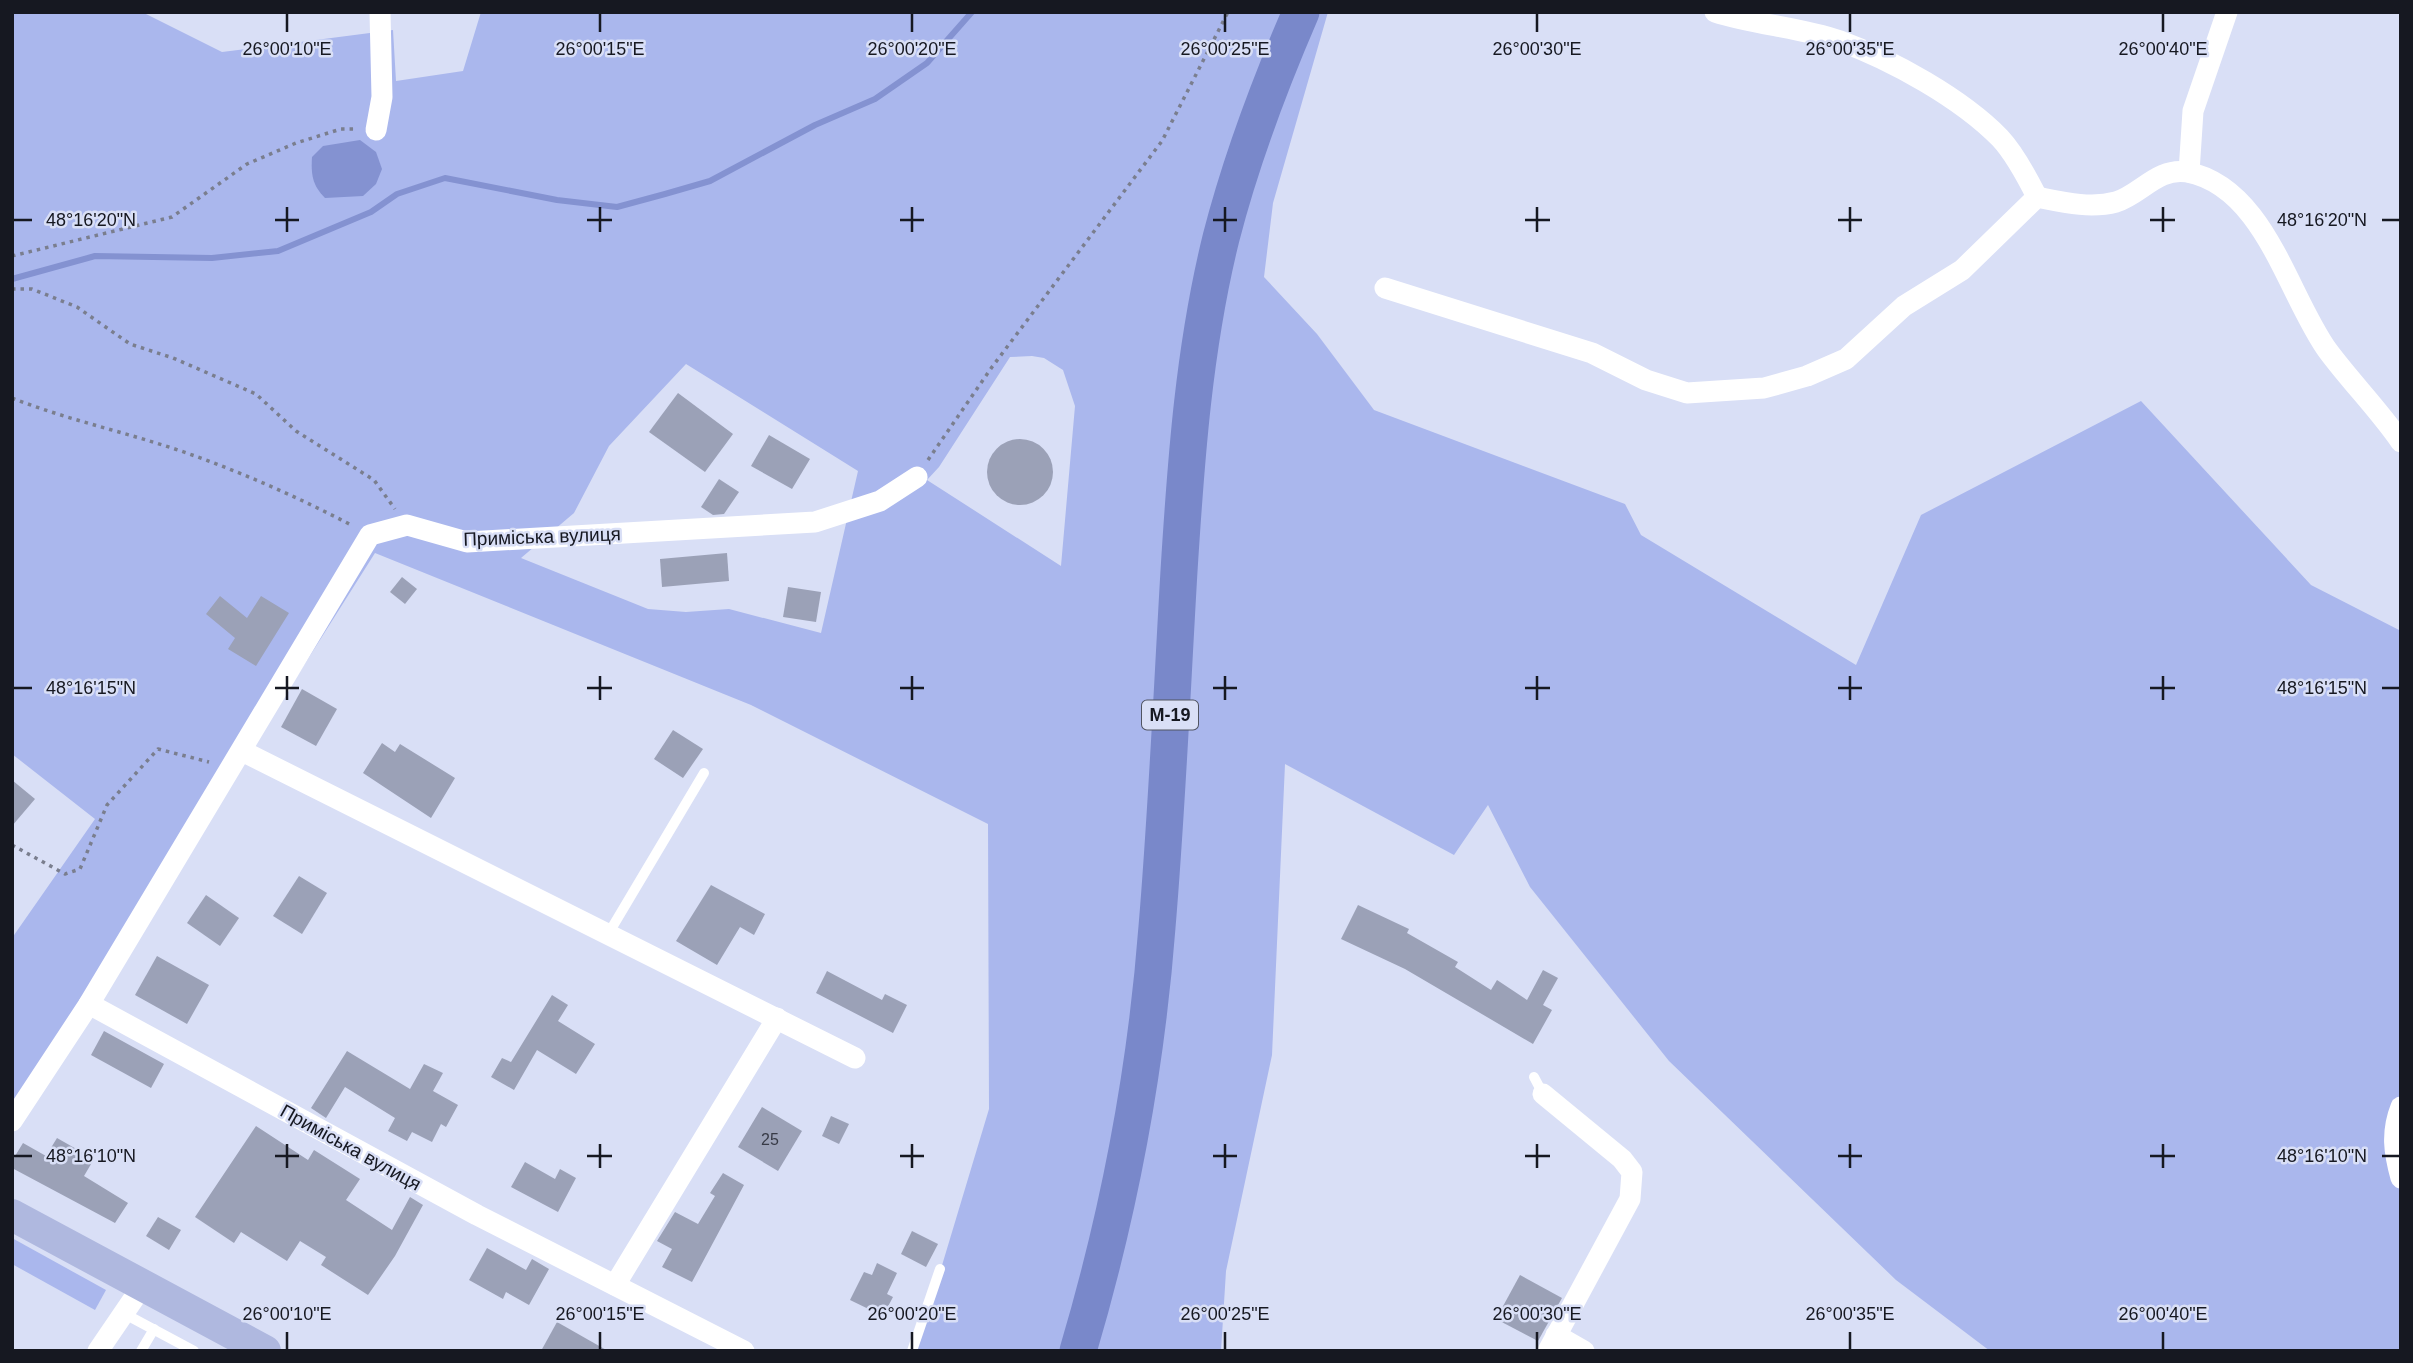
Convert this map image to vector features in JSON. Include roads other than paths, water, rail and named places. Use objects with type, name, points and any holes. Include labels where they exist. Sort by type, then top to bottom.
[{"type":"highway","name":"М-19","points":[[1078,1351],[1109,1244],[1136,1104],[1158,917],[1190,418],[1203,324],[1220,240],[1240,169],[1271,82],[1301,12]]},
{"type":"main road","points":[[12,1216],[265,1351]]},
{"type":"street","points":[[376,130],[382,97],[380,12]]},
{"type":"street","points":[[1715,12],[1743,21],[1838,40],[1881,59],[1932,88],[1976,117],[2001,139],[2028,178],[2036,197]]},
{"type":"street","points":[[2189,172],[2193,111],[2227,12]]},
{"type":"street","points":[[2036,197],[2085,205],[2116,202],[2171,172],[2189,172],[2237,199],[2260,227],[2327,349],[2401,442]]},
{"type":"street","points":[[1384,288],[1592,353],[1647,380],[1686,393],[1764,388],[1807,376],[1846,359],[1904,306],[1962,270],[2036,197]]},
{"type":"street","name":"Приміська вулиця","points":[[237,760],[370,535],[407,525],[467,542],[815,522],[880,501],[917,477]]},
{"type":"street","points":[[12,1121],[89,1004],[237,760],[607,936],[855,1058]]},
{"type":"street","name":"Приміська вулиця","points":[[89,1004],[477,1215],[744,1351]]},
{"type":"street","points":[[615,1285],[777,1018]]},
{"type":"street","points":[[1538,1086],[1622,1159],[1632,1172],[1630,1199],[1552,1343],[1584,1351]]},
{"type":"street","points":[[2401,1107],[2394,1125],[2395,1154],[2401,1178]]},
{"type":"street","points":[[99,1351],[143,1285]]},
{"type":"lane","points":[[607,936],[704,773]]},
{"type":"lane","points":[[912,1351],[940,1269]]},
{"type":"lane","points":[[123,1314],[194,1351]]},
{"type":"lane","points":[[141,1351],[154,1329]]},
{"type":"waterway","points":[[12,279],[95,256],[212,258],[278,251],[371,212],[397,194],[445,178],[557,200],[617,207],[665,194],[710,181],[815,125],[875,99],[927,63],[972,12]]}]
